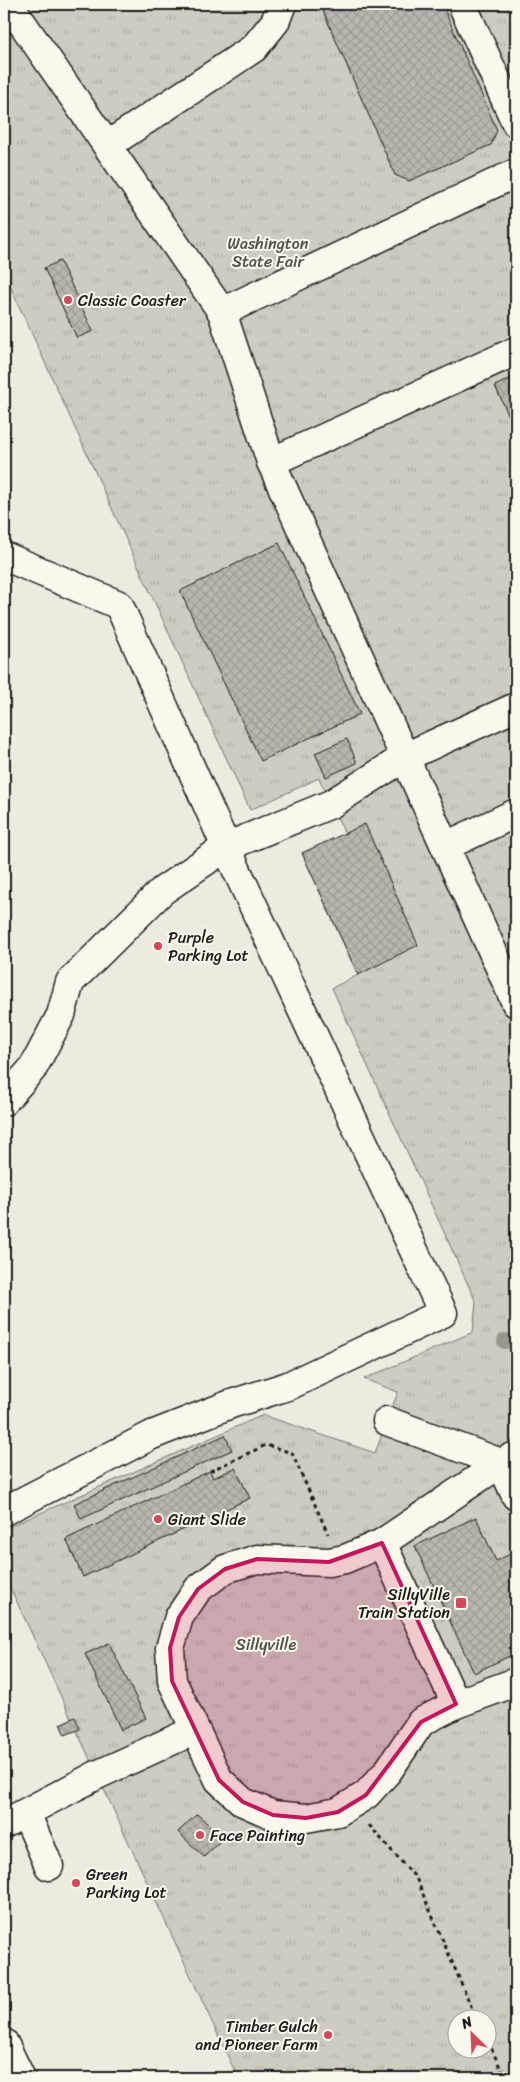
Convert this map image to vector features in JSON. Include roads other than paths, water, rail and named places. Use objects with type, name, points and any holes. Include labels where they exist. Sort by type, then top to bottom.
[{"type":"street","points":[[9,4],[222,312],[271,462],[516,1003]]},
{"type":"street","points":[[108,145],[254,48],[275,22],[282,4]]},
{"type":"street","points":[[462,4],[516,123]]},
{"type":"street","points":[[222,312],[516,173]]},
{"type":"street","points":[[271,462],[516,351]]},
{"type":"street","points":[[4,556],[119,605],[226,847],[443,1313],[288,1386],[231,1404],[152,1435],[4,1511]]},
{"type":"street","points":[[4,1101],[33,1068],[61,1015],[70,982],[162,891],[226,847],[331,804],[405,757],[516,707]]},
{"type":"street","points":[[446,846],[516,813]]},
{"type":"street","points":[[387,1421],[509,1459]]},
{"type":"street","points":[[509,1459],[516,1496]]},
{"type":"street","points":[[509,1459],[382,1543],[339,1560],[257,1559],[225,1569],[198,1589],[180,1617],[170,1648],[172,1681],[219,1780],[243,1802],[273,1815],[306,1818],[338,1812],[366,1795],[388,1771],[421,1722],[456,1704],[516,1682]]},
{"type":"street","points":[[382,1543],[456,1704]]},
{"type":"street","points":[[49,1866],[15,1819],[97,1775],[195,1730]]},
{"type":"street","points":[[4,2043],[21,2078]]},
{"type":"place","name":"Classic Coaster","points":[[68,300]]},
{"type":"place","name":"Purple Parking Lot","points":[[158,946]]},
{"type":"place","name":"Giant Slide","points":[[158,1519]]},
{"type":"place","name":"SillyVille Train Station","points":[[461,1603]]},
{"type":"place","name":"Face Painting","points":[[200,1835]]},
{"type":"place","name":"Green Parking Lot","points":[[76,1883]]},
{"type":"place","name":"Timber Gulch and Pioneer Farm","points":[[328,2035]]},
{"type":"park label","name":"Washington State Fair","points":[[268,252]]},
{"type":"park label","name":"Sillyville","points":[[266,1644]]}]
